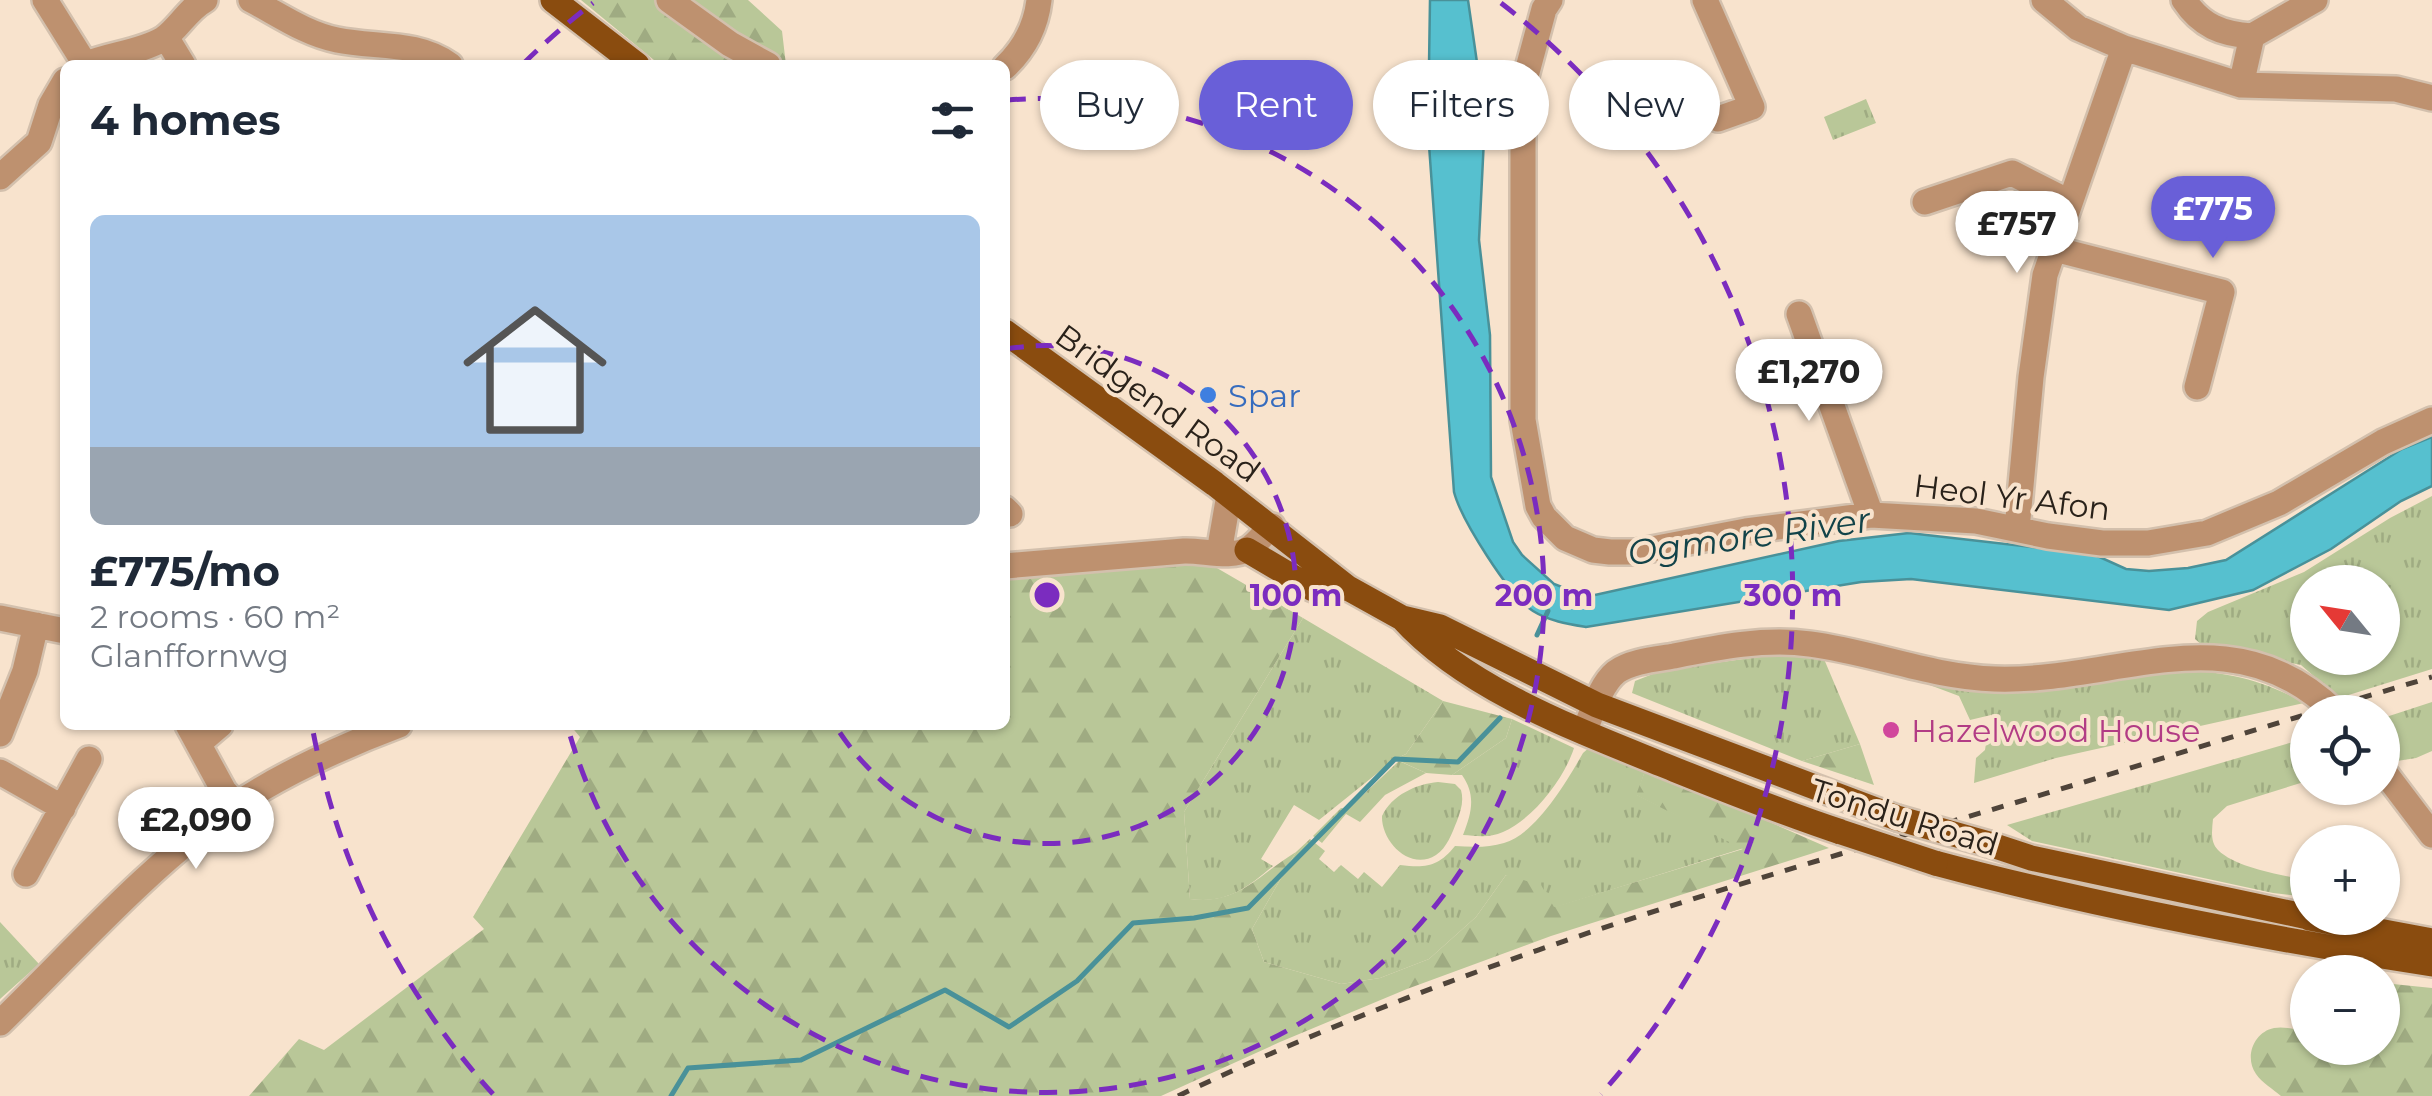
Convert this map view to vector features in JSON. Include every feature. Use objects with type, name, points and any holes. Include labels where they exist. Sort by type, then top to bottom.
[{"type":"main road","points":[[553,0],[630,60]]},
{"type":"main road","name":"Bridgend Road","points":[[1010,336],[1272,526]]},
{"type":"main road","name":"Tondu Road","points":[[1272,526],[1348,588],[1402,618],[1440,627],[1597,705],[1897,818],[2031,858],[2290,913]]},
{"type":"main road","points":[[1247,550],[1313,589],[1348,588]]},
{"type":"main road","name":"Tondu Road","points":[[1402,618],[1426,645],[1497,688],[1584,732],[1783,813],[1935,863],[2089,902],[2285,942],[2432,964]]},
{"type":"main road","name":"Tondu Road","points":[[2400,934],[2432,940]]},
{"type":"street","points":[[45,0],[81,60]]},
{"type":"street","points":[[96,60],[140,49],[166,37],[191,7],[205,0]]},
{"type":"street","points":[[251,0],[335,40],[432,52],[443,60]]},
{"type":"street","points":[[668,0],[759,60]]},
{"type":"street","points":[[1010,62],[1036,20],[1038,0]]},
{"type":"street","points":[[1705,0],[1752,106],[1720,117]]},
{"type":"street","points":[[2044,0],[2078,28],[2124,48],[2242,85],[2396,89],[2432,98]]},
{"type":"street","points":[[2184,0],[2204,24],[2252,36],[2315,0]]},
{"type":"street","name":"Heol Yr Afon","points":[[1547,4],[1523,87],[1523,420],[1532,485],[1544,517],[1565,538],[1593,550],[1636,552],[1746,531],[1871,515],[1976,520],[2102,543],[2148,543],[2208,532],[2279,503],[2383,442],[2432,420]]},
{"type":"street","points":[[2242,85],[2252,36]]},
{"type":"street","points":[[166,37],[181,60]]},
{"type":"street","points":[[2017,529],[2030,377],[2045,275],[2124,48]]},
{"type":"street","points":[[0,178],[39,142],[60,90]]},
{"type":"street","points":[[1925,202],[2012,173],[2069,202]]},
{"type":"street","points":[[2054,249],[2222,292],[2198,387]]},
{"type":"street","points":[[1799,314],[1871,515]]},
{"type":"street","points":[[1216,545],[1229,494]]},
{"type":"street","points":[[1216,545],[1229,554],[1247,550],[1272,526]]},
{"type":"street","points":[[1010,566],[1216,545],[1244,529],[1272,526]]},
{"type":"street","points":[[0,618],[60,630]]},
{"type":"street","points":[[0,734],[30,657],[36,625]]},
{"type":"street","points":[[1584,732],[1612,676],[1629,666],[1691,652],[1787,642],[1988,679],[2039,679],[2173,658],[2223,658],[2282,672],[2312,695]]},
{"type":"street","points":[[0,1023],[161,864],[236,805],[386,730]]},
{"type":"street","points":[[194,734],[224,791],[236,805]]},
{"type":"street","points":[[26,874],[89,759]]},
{"type":"street","points":[[0,772],[64,808]]},
{"type":"street","points":[[2400,793],[2432,836]]},
{"type":"green space","points":[[581,0],[748,0],[782,31],[785,60],[654,60]]},
{"type":"green space","points":[[1866,99],[1876,123],[1833,140],[1824,117]]},
{"type":"green space","points":[[2432,496],[2432,669],[2349,695],[2336,695],[2313,675],[2400,675],[2400,565],[2315,565]]},
{"type":"green space","points":[[1198,557],[1303,618],[1184,812],[1190,899],[1207,900],[1235,893],[1296,852],[1252,929],[1264,962],[1341,984],[1380,978],[1429,959],[1476,917],[1506,875],[1541,885],[1554,907],[1743,849],[1636,795],[1646,768],[1829,848],[1551,936],[1407,989],[1161,1096],[249,1096],[299,1039],[324,1050],[484,929],[473,917],[580,737],[574,730],[1010,730],[1010,576]]},
{"type":"green space","points":[[2290,578],[2290,663],[2202,645],[2195,639],[2197,621],[2208,612]]},
{"type":"green space","points":[[1303,618],[1443,701],[1406,754],[1319,820],[1294,805],[1261,859],[1273,866],[1263,874],[1225,897],[1190,899],[1184,812]]},
{"type":"green space","points":[[1773,655],[1824,659],[1860,744],[1802,761],[1632,693],[1635,681],[1663,670]]},
{"type":"green space","points":[[2211,672],[2274,688],[2290,696],[2290,706],[2056,758],[1974,783],[1976,758],[1985,750],[1987,737],[1995,734],[1991,715],[1970,720],[1959,696],[1920,679]]},
{"type":"green space","points":[[1443,701],[1512,719],[1506,738],[1452,775],[1426,773],[1395,759],[1406,754]]},
{"type":"green space","points":[[2432,702],[2432,751],[2400,761],[2400,712]]},
{"type":"green space","points":[[1512,719],[1574,748],[1569,760],[1546,797],[1514,826],[1493,835],[1463,835],[1471,797],[1462,775],[1452,775],[1506,738]]},
{"type":"green space","points":[[2290,743],[2290,786],[2227,806],[2213,819],[2212,832],[2215,847],[2226,856],[2290,877],[2290,895],[2032,841],[2007,825]]},
{"type":"green space","points":[[1860,744],[1874,785],[1802,761]]},
{"type":"green space","points":[[1591,746],[1646,768],[1637,795],[1744,848],[1553,908],[1506,875],[1476,917],[1429,959],[1380,978],[1341,984],[1264,962],[1252,929],[1296,852],[1310,839],[1325,851],[1319,859],[1334,872],[1341,865],[1358,879],[1364,872],[1382,887],[1400,865],[1431,864],[1455,846],[1492,846],[1516,838],[1550,805]]},
{"type":"green space","points":[[1399,761],[1426,773],[1385,795],[1360,822],[1346,814],[1322,843],[1313,836],[1341,808],[1348,809]]},
{"type":"green space","points":[[1438,782],[1455,784],[1461,790],[1462,806],[1453,830],[1436,855],[1416,860],[1407,857],[1386,835],[1382,816],[1405,792]]},
{"type":"green space","points":[[0,922],[39,964],[0,999]]},
{"type":"green space","points":[[2400,985],[2432,988],[2432,1096],[2281,1096],[2256,1074],[2251,1053],[2261,1034],[2287,1028],[2290,1065],[2400,1065]]},
{"type":"water","points":[[1430,0],[1468,0],[1477,60],[1429,60]]},
{"type":"water","points":[[1429,150],[1483,150],[1479,240],[1490,335],[1491,477],[1513,542],[1522,555],[1554,584],[1580,594],[1595,595],[1839,541],[1909,533],[2093,554],[2126,569],[2188,568],[2226,560],[2402,449],[2432,437],[2432,486],[2401,501],[2331,549],[2301,565],[2290,565],[2290,571],[2253,590],[2169,610],[1911,579],[1861,582],[1586,627],[1559,622],[1523,603],[1487,556],[1454,492]]},
{"type":"waterway","points":[[1537,635],[1548,611]]},
{"type":"waterway","points":[[671,1096],[688,1068],[801,1060],[945,990],[1009,1027],[1077,981],[1133,923],[1248,908],[1395,759],[1458,762],[1500,718]]},
{"type":"railway","points":[[2371,695],[2432,677]]},
{"type":"railway","points":[[1178,1096],[1369,1013],[1563,941],[2290,719]]},
{"type":"place","name":"Spar","points":[[1208,395]]},
{"type":"place","name":"Hazelwood House","points":[[1891,730]]},
{"type":"water label","name":"Ogmore River","points":[[1749,536]]}]
